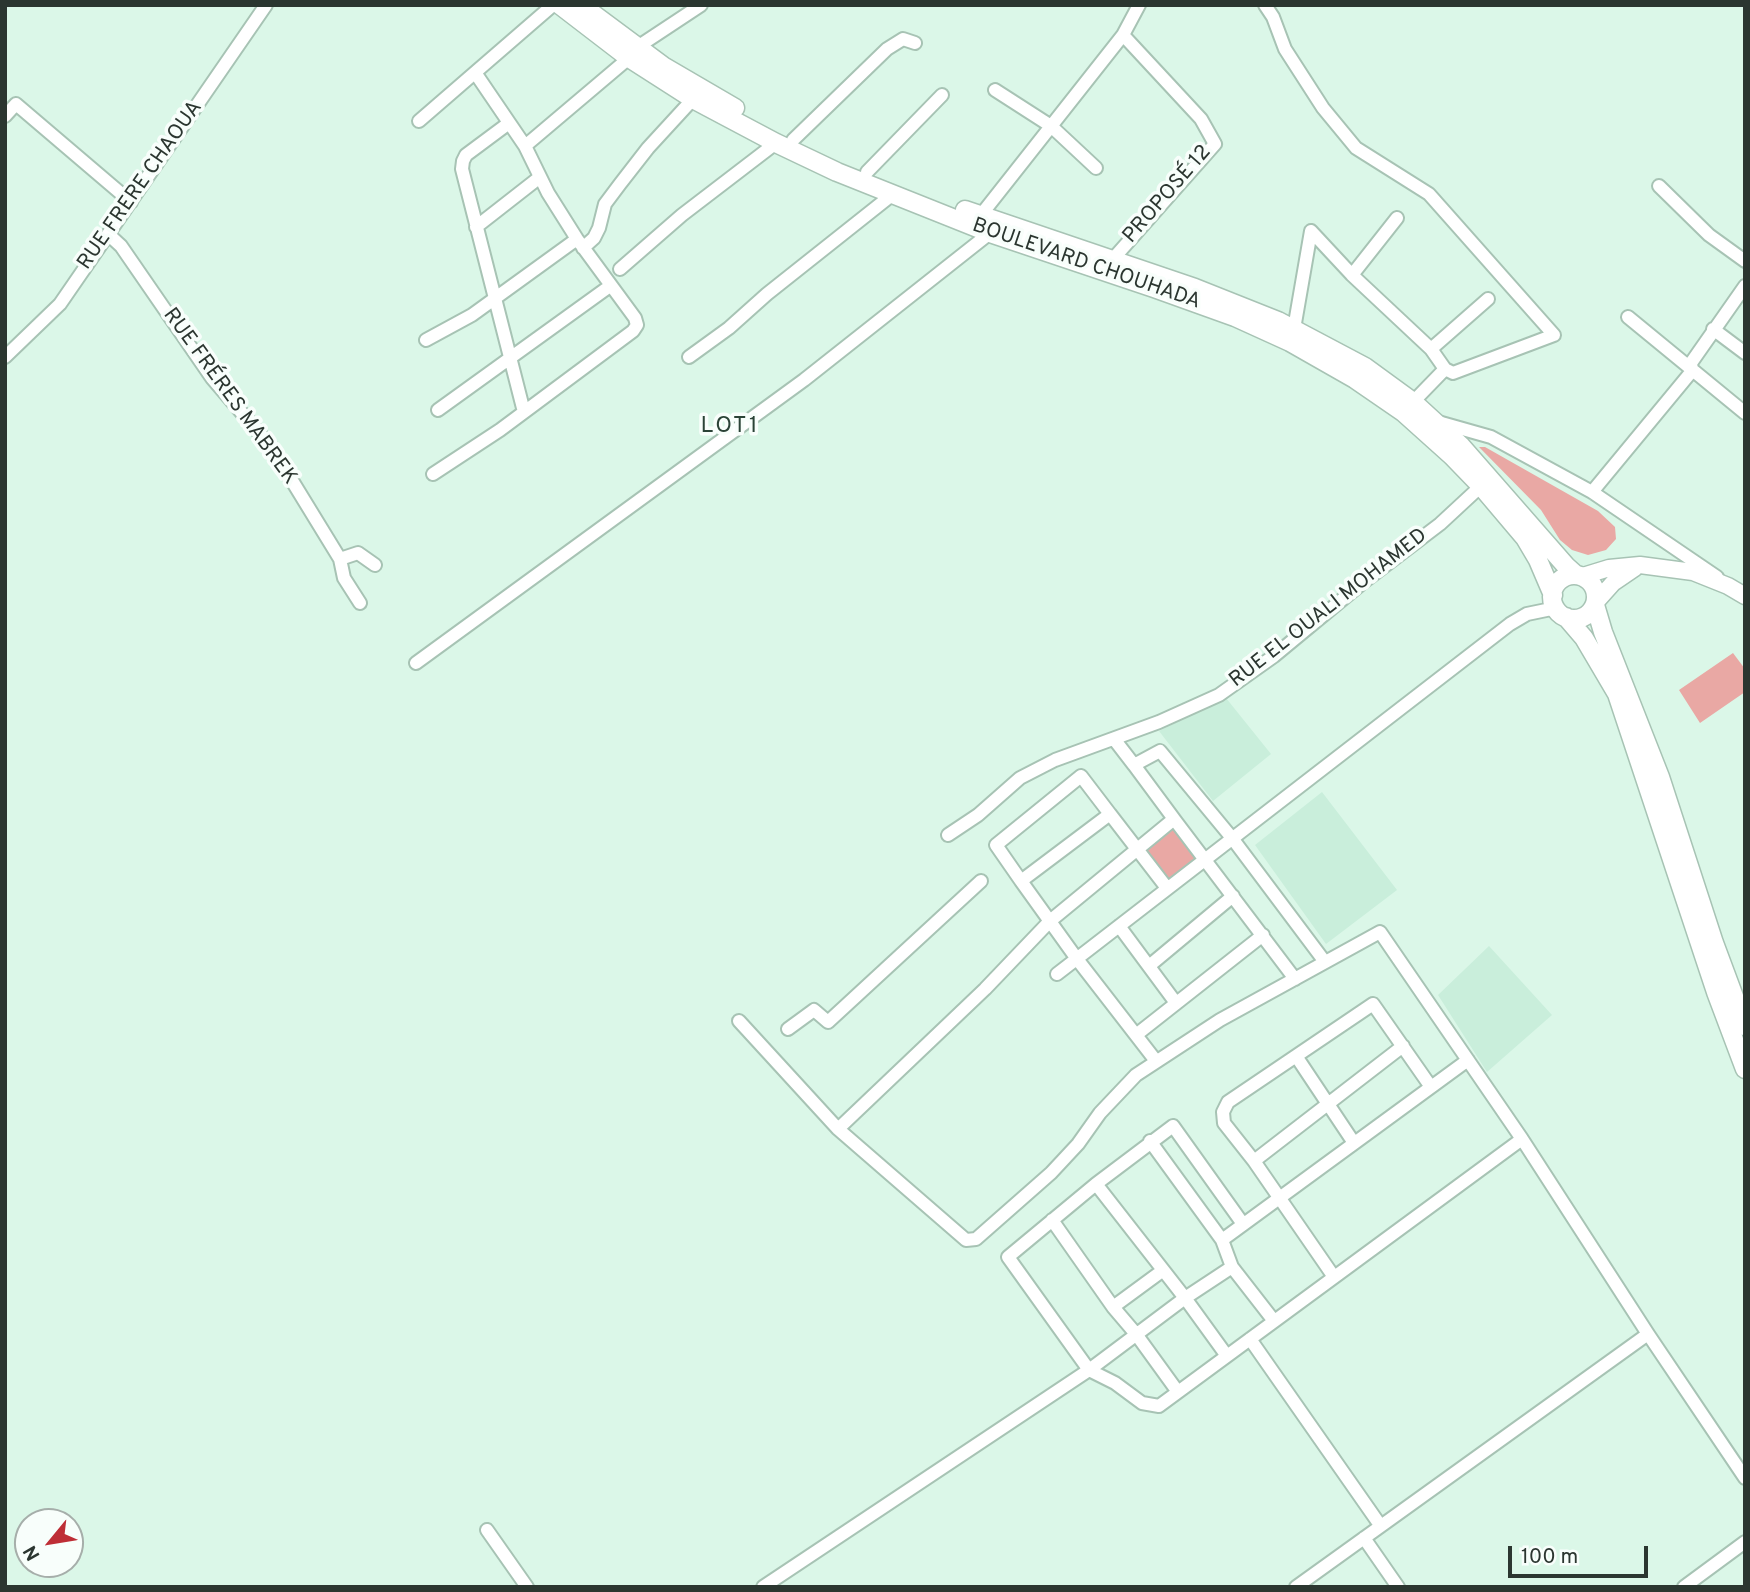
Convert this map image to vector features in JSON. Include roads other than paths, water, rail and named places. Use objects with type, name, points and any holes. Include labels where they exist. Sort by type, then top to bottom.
[{"type":"highway","name":"BOULEVARD CHOUHADA","points":[[560,5],[632,53],[693,99],[893,194],[1235,317],[1290,342],[1355,379],[1403,412],[1452,456],[1525,538],[1558,606],[1584,638],[1617,694],[1712,980],[1745,1069]]},
{"type":"highway","points":[[581,5],[632,53],[709,94],[785,141],[867,172],[981,225],[1112,258],[1195,288],[1293,329],[1365,367],[1413,402],[1461,446],[1566,566],[1593,585],[1603,632],[1660,777],[1714,943],[1745,1026]]},
{"type":"highway","points":[[1580,575],[1563,578],[1558,582],[1558,606],[1572,619],[1586,615],[1595,603]]},
{"type":"main road","points":[[1595,603],[1620,576],[1640,565]]},
{"type":"main road","points":[[1580,575],[1609,568],[1640,565],[1693,572],[1745,596]]},
{"type":"street","name":"RUE FRERE CHAOUA","points":[[5,357],[60,304],[266,5]]},
{"type":"street","points":[[419,121],[554,5]]},
{"type":"street","points":[[525,146],[632,53],[701,5]]},
{"type":"street","points":[[416,663],[804,380],[981,225],[1051,126],[1123,35],[1139,5]]},
{"type":"street","points":[[1265,5],[1273,17],[1285,49],[1323,108],[1356,148],[1429,194],[1554,335],[1453,373],[1445,369],[1431,349],[1352,275],[1311,232],[1293,329]]},
{"type":"street","name":"PROPOSÉ 12","points":[[1112,258],[1215,144],[1201,119],[1123,35]]},
{"type":"street","points":[[620,269],[682,215],[785,141],[887,49],[903,39],[915,43]]},
{"type":"street","points":[[433,474],[524,412],[633,331],[637,325],[635,318],[580,244],[525,146],[476,74]]},
{"type":"street","points":[[995,90],[1051,126],[1096,168]]},
{"type":"street","points":[[867,172],[942,95]]},
{"type":"street","points":[[426,340],[472,315],[494,298],[594,238],[605,204],[648,148],[693,99]]},
{"type":"street","points":[[5,116],[16,104],[131,202]]},
{"type":"street","points":[[509,123],[466,155],[462,169],[524,412]]},
{"type":"street","points":[[476,227],[540,177]]},
{"type":"street","points":[[1659,186],[1709,235],[1745,261]]},
{"type":"street","points":[[689,357],[729,328],[767,294],[893,194]]},
{"type":"street","points":[[1352,275],[1396,218]]},
{"type":"street","name":"RUE FRÉRES MABREK","points":[[108,234],[121,246],[212,378],[272,448],[340,559],[344,578],[360,603]]},
{"type":"street","points":[[438,410],[610,286]]},
{"type":"street","points":[[1592,492],[1692,371],[1691,363],[1745,286]]},
{"type":"street","points":[[1431,349],[1488,299]]},
{"type":"street","points":[[1628,317],[1745,413]]},
{"type":"street","points":[[1713,329],[1745,353]]},
{"type":"street","points":[[1413,402],[1445,369]]},
{"type":"street","points":[[1434,421],[1491,437],[1592,492],[1728,586]]},
{"type":"street","name":"RUE EL OUALI MOHAMED","points":[[948,835],[978,815],[1020,778],[1219,695],[1274,656],[1361,584],[1440,524],[1481,486]]},
{"type":"street","points":[[340,559],[358,553],[375,565]]},
{"type":"street","points":[[1057,974],[1510,624],[1527,614],[1558,606]]},
{"type":"street","points":[[1114,739],[1295,979]]},
{"type":"street","points":[[1134,765],[1160,751],[1232,838],[1325,962]]},
{"type":"street","points":[[1066,757],[1167,888]]},
{"type":"street","points":[[1081,776],[996,845],[1077,959],[1157,1061]]},
{"type":"street","points":[[1021,881],[1110,814]]},
{"type":"street","points":[[838,1129],[965,1005],[985,989],[1050,921],[1174,819]]},
{"type":"street","points":[[788,1029],[814,1010],[828,1022],[981,881]]},
{"type":"street","points":[[1149,967],[1233,897]]},
{"type":"street","points":[[1119,926],[1177,1003]]},
{"type":"street","points":[[738,1021],[838,1129],[966,1240],[976,1239],[1051,1173],[1078,1144],[1100,1113],[1136,1075],[1197,1034],[1380,932],[1522,1139],[1648,1334],[1743,1468]]},
{"type":"street","points":[[1136,1035],[1263,935]]},
{"type":"street","points":[[1334,1277],[1254,1161],[1224,1123],[1223,1112],[1228,1102],[1373,1004],[1431,1087]]},
{"type":"street","points":[[1254,1161],[1327,1102],[1404,1046]]},
{"type":"street","points":[[1296,1056],[1354,1143]]},
{"type":"street","points":[[1222,1240],[1468,1060]]},
{"type":"street","points":[[1243,1224],[1173,1126],[1150,1141],[1008,1257],[1089,1370],[1115,1383],[1142,1404],[1159,1406],[1522,1139]]},
{"type":"street","points":[[1150,1141],[1222,1240],[1232,1267],[1274,1321]]},
{"type":"street","points":[[1096,1184],[1227,1356]]},
{"type":"street","points":[[1052,1220],[1113,1307],[1178,1392]]},
{"type":"street","points":[[763,1587],[1089,1370],[1185,1298],[1232,1267]]},
{"type":"street","points":[[1113,1307],[1162,1271]]},
{"type":"street","points":[[1296,1587],[1648,1334]]},
{"type":"street","points":[[1250,1339],[1380,1525]]},
{"type":"street","points":[[487,1530],[527,1587]]},
{"type":"street","points":[[1364,1538],[1398,1587]]},
{"type":"street","points":[[1684,1587],[1745,1542]]},
{"type":"district","name":"LOT1","points":[[730,427]]}]
